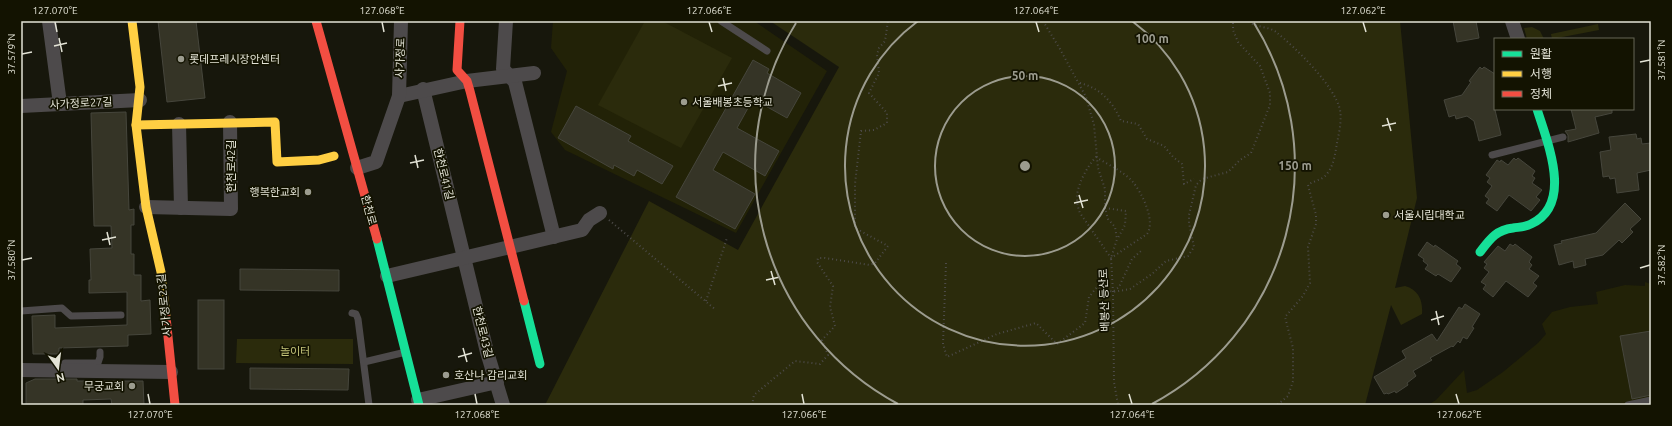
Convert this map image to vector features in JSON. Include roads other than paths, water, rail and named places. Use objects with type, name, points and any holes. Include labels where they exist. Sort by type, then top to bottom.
[{"type":"street","points":[[49,21],[60,104]]},
{"type":"street","name":"사가정로23길","points":[[132,21],[140,100],[136,125],[146,207],[161,272],[175,405]]},
{"type":"street","name":"한천로","points":[[316,21],[387,276],[418,403],[497,382]]},
{"type":"street","name":"사가정로","points":[[398,96],[401,21]]},
{"type":"street","points":[[460,21],[457,70],[467,81],[540,364]]},
{"type":"street","points":[[506,21],[503,69],[515,82],[554,237]]},
{"type":"street","points":[[1512,21],[1518,38]]},
{"type":"street","points":[[357,168],[376,162],[398,96],[423,89],[467,81],[534,73]]},
{"type":"street","name":"한천로41길","points":[[423,89],[465,258]]},
{"type":"street","name":"사가정로27길","points":[[21,106],[140,100]]},
{"type":"street","points":[[1480,252],[1494,234],[1503,230],[1531,224],[1542,217],[1555,194],[1556,181],[1537,110]]},
{"type":"street","name":"한천로42길","points":[[181,208],[231,209],[230,122]]},
{"type":"street","points":[[136,125],[275,122],[277,162],[319,160],[334,156]]},
{"type":"street","points":[[146,207],[181,208],[179,124]]},
{"type":"street","points":[[387,276],[582,230],[589,220],[600,213]]},
{"type":"street","name":"한천로43길","points":[[465,258],[487,352],[503,405]]},
{"type":"street","points":[[21,370],[171,372]]},
{"type":"lane","points":[[721,21],[767,51]]},
{"type":"lane","points":[[1492,155],[1563,137]]},
{"type":"lane","points":[[21,311],[62,308],[70,316],[120,315]]},
{"type":"lane","points":[[352,313],[356,314],[358,319],[369,405]]},
{"type":"lane","points":[[65,363],[98,362],[100,352]]},
{"type":"lane","points":[[364,362],[406,352]]},
{"type":"lane","points":[[1628,405],[1651,400]]},
{"type":"place","name":"롯데프레시장안센터","points":[[181,59]]},
{"type":"place","name":"서울배봉초등학교","points":[[684,102]]},
{"type":"place","name":"행복한교회","points":[[308,192]]},
{"type":"place","name":"서울시립대학교","points":[[1386,215]]},
{"type":"place","name":"호산나 감리교회","points":[[446,375]]},
{"type":"place","name":"무궁교회","points":[[132,386]]},
{"type":"park label","name":"놀이터","points":[[295,351]]}]
